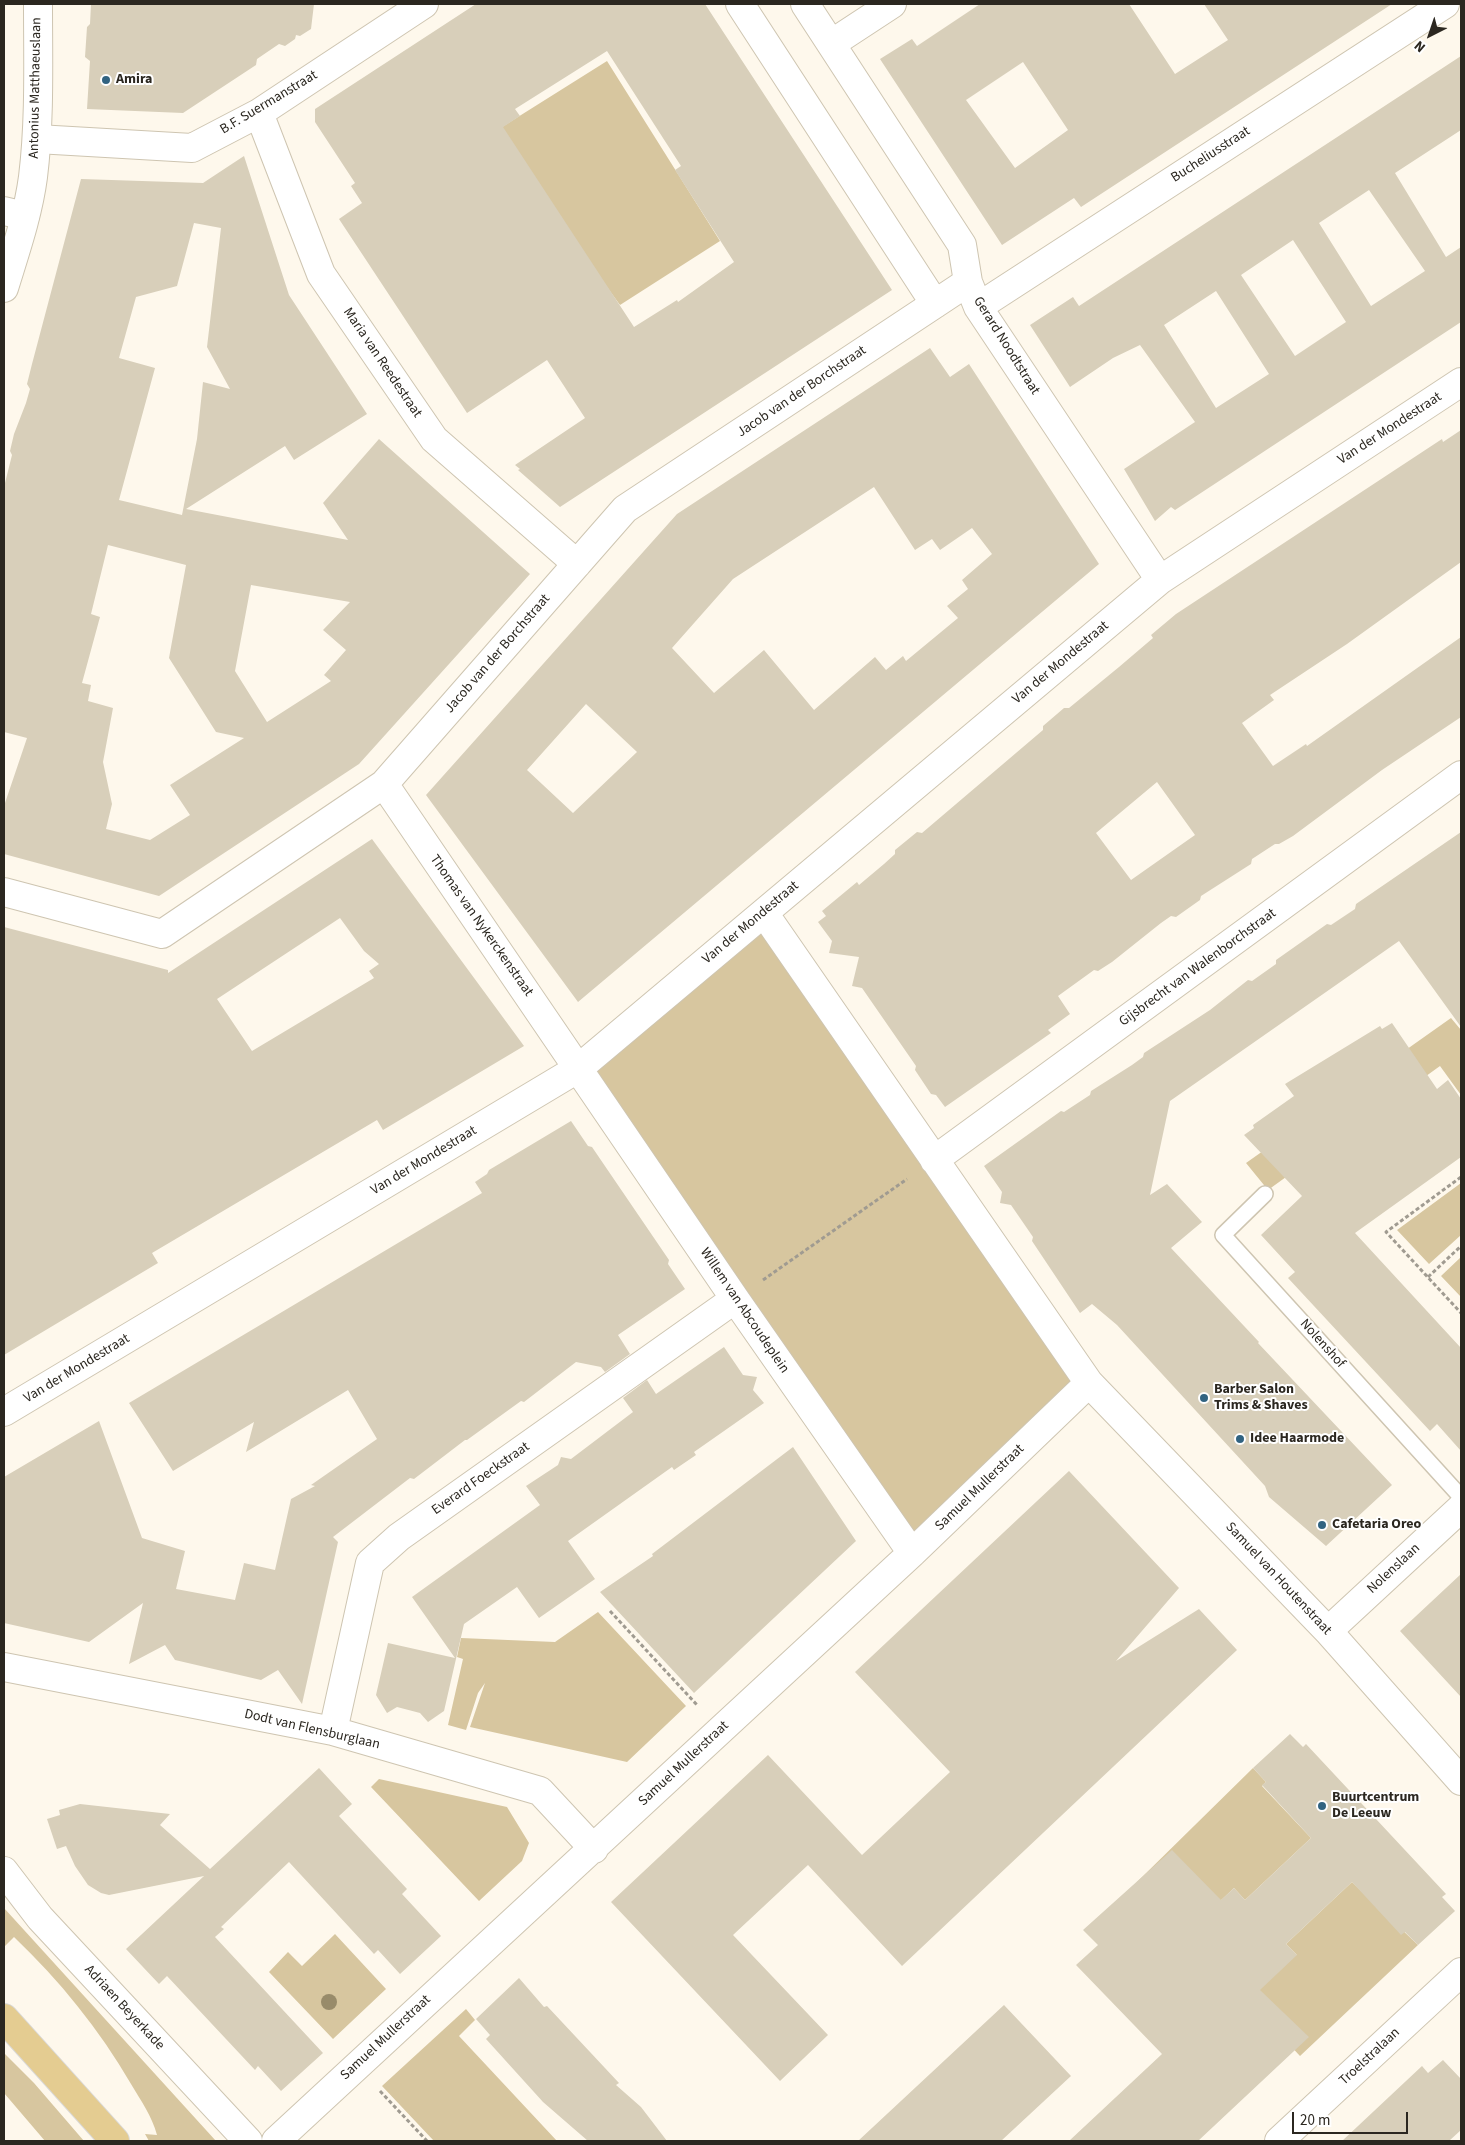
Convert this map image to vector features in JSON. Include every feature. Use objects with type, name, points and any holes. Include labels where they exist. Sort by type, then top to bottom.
[{"type":"main road","points":[[4,2018],[115,2141]]},
{"type":"street","name":"Antonius Matthaeuslaan","points":[[4,288],[14,213],[37,139],[38,4]]},
{"type":"street","name":"B.F. Suermanstraat","points":[[37,139],[192,148],[259,113],[424,4]]},
{"type":"street","points":[[740,4],[935,304]]},
{"type":"street","name":"Gerard Noodtstraat","points":[[805,4],[962,245],[968,282],[978,307],[1160,580]]},
{"type":"street","points":[[831,44],[892,4]]},
{"type":"street","name":"Bucheliusstraat","points":[[978,307],[1445,4]]},
{"type":"street","name":"Maria van Reedestraat","points":[[259,113],[321,274],[434,439],[576,564]]},
{"type":"street","name":"Jacob van der Borchstraat","points":[[4,892],[162,934],[384,784],[625,509],[968,282]]},
{"type":"street","name":"Van der Mondestraat","points":[[4,1412],[579,1068],[1160,580],[1461,382]]},
{"type":"street","name":"Gijsbrecht van Walenborchstraat","points":[[934,1160],[1461,775]]},
{"type":"street","name":"Thomas van Nykerckenstraat","points":[[384,784],[579,1068]]},
{"type":"street","points":[[764,913],[1089,1384]]},
{"type":"street","name":"Willem van Abcoudeplein","points":[[579,1068],[735,1299],[912,1553]]},
{"type":"street","name":"Everard Foeckstraat","points":[[333,1731],[370,1563],[399,1537],[735,1299]]},
{"type":"street","name":"Samuel Mullerstraat","points":[[276,2141],[912,1553],[1089,1384]]},
{"type":"street","name":"Samuel van Houtenstraat","points":[[1089,1384],[1328,1631],[1461,1781]]},
{"type":"street","name":"Nolenslaan","points":[[1328,1631],[1461,1508]]},
{"type":"street","name":"Dodt van Flensburglaan","points":[[4,1667],[333,1731],[540,1791],[594,1849]]},
{"type":"street","name":"Adriaen Beyerkade","points":[[4,1872],[40,1918],[248,2141]]},
{"type":"street","name":"Troelstralaan","points":[[1279,2141],[1461,1972]]},
{"type":"lane","name":"Nolenshof","points":[[1265,1194],[1223,1235],[1461,1497]]},
{"type":"path","points":[[735,1299],[934,1160]]},
{"type":"path","points":[[1461,1177],[1386,1232],[1461,1313]]},
{"type":"path","points":[[1428,1277],[1461,1246]]},
{"type":"path","points":[[610,1611],[720,1729]]},
{"type":"path","points":[[366,2056],[376,2087],[427,2141]]},
{"type":"shaded area","points":[[607,61],[720,241],[620,305],[494,132]]},
{"type":"shaded area","points":[[764,913],[1089,1383],[912,1553],[579,1068]]},
{"type":"shaded area","points":[[1451,1018],[1461,1030],[1461,1095],[1440,1066],[1268,1190],[1246,1163]]},
{"type":"shaded area","points":[[1461,1183],[1461,1235],[1429,1264],[1397,1230]]},
{"type":"shaded area","points":[[1461,1257],[1461,1297],[1441,1276]]},
{"type":"shaded area","points":[[598,1612],[686,1706],[627,1762],[470,1727],[485,1683],[478,1693],[466,1730],[448,1725],[463,1659],[457,1657],[461,1638],[555,1642]]},
{"type":"shaded area","points":[[1253,1768],[1266,1782],[1262,1786],[1311,1838],[1245,1900],[1234,1888],[1196,1924],[1297,1955],[1286,1944],[1352,1882],[1418,1945],[1300,2056],[1137,1882]]},
{"type":"shaded area","points":[[379,1779],[507,1807],[529,1843],[522,1861],[479,1901],[371,1787]]},
{"type":"shaded area","points":[[4,1908],[216,2141],[149,2141],[145,2134],[157,2135],[149,2115],[106,2044],[78,2006],[14,1937],[4,1947]]},
{"type":"shaded area","points":[[335,1934],[386,1989],[333,2039],[269,1972],[288,1952],[302,1966]]},
{"type":"shaded area","points":[[466,2009],[475,2020],[459,2036],[557,2141],[434,2141],[382,2086]]},
{"type":"shaded area","points":[[4,2053],[34,2083],[84,2141],[45,2141],[4,2093]]},
{"type":"building","points":[[91,4],[314,4],[311,29],[300,36],[296,35],[295,39],[285,46],[279,44],[257,59],[256,65],[183,113],[87,109],[90,61],[85,57]]},
{"type":"building","points":[[476,4],[705,4],[892,290],[560,507],[518,470],[520,469],[515,465],[585,418],[547,360],[467,413],[339,219],[362,203],[351,186],[355,183],[315,122],[315,109]],"holes":[[[607,51],[681,166],[675,170],[734,262],[678,302],[677,300],[634,327],[503,127],[520,116],[515,109]]]},
{"type":"building","points":[[980,4],[1129,4],[1175,74],[1228,40],[1204,4],[1392,4],[1081,207],[1074,198],[1002,245],[880,59],[912,39],[917,46]],"holes":[[[1023,62],[1068,130],[1015,168],[966,100]]]},
{"type":"building","points":[[1461,56],[1461,130],[1395,173],[1446,257],[1461,247],[1461,322],[1175,510],[1171,507],[1155,521],[1124,469],[1195,422],[1140,345],[1113,358],[1070,387],[1030,325],[1073,297],[1079,306]],"holes":[[[1369,190],[1425,271],[1371,306],[1319,223]],[[1293,240],[1346,322],[1295,356],[1241,275]],[[1216,291],[1269,374],[1216,408],[1164,325]]]},
{"type":"building","points":[[244,156],[289,295],[367,414],[294,460],[285,446],[186,509],[348,540],[323,503],[379,439],[530,574],[359,764],[159,896],[4,854],[4,806],[27,738],[4,732],[4,487],[12,455],[10,451],[14,434],[30,389],[27,384],[81,179],[203,183]],"holes":[[[194,223],[221,228],[207,347],[230,389],[203,382],[197,439],[182,515],[119,500],[155,368],[119,358],[136,297],[177,286]],[[108,545],[186,565],[169,658],[216,732],[244,738],[170,785],[190,815],[150,840],[106,829],[112,804],[103,762],[113,708],[88,701],[91,685],[82,683],[100,617],[91,614]],[[251,585],[350,602],[323,630],[346,650],[324,675],[331,681],[267,722],[235,671]]]},
{"type":"building","points":[[930,348],[950,377],[969,364],[1099,564],[578,1002],[426,795],[677,514]],"holes":[[[874,487],[915,550],[932,539],[940,550],[972,528],[992,554],[962,580],[968,589],[947,606],[958,618],[906,661],[903,656],[886,670],[875,657],[814,710],[764,650],[714,693],[672,648],[733,579]],[[586,704],[637,752],[573,813],[527,770]]]},
{"type":"building","points":[[1461,430],[1461,562],[1347,644],[1270,695],[1274,700],[1242,723],[1273,766],[1306,744],[1307,746],[1461,637],[1461,717],[1382,770],[1293,836],[1279,844],[1275,844],[1252,859],[1251,864],[1201,896],[1200,900],[1176,917],[1171,916],[1161,923],[1112,962],[1098,971],[1094,970],[1058,996],[1070,1014],[1048,1030],[1051,1033],[945,1107],[936,1095],[931,1094],[915,1070],[916,1066],[862,988],[852,986],[859,957],[829,953],[832,941],[818,922],[826,916],[822,911],[857,882],[859,885],[895,854],[895,850],[917,832],[922,833],[1043,730],[1043,726],[1064,708],[1069,708],[1153,638],[1151,635],[1176,614],[1442,439],[1443,442]],"holes":[[[1157,782],[1195,835],[1131,880],[1096,833]]]},
{"type":"building","points":[[1461,832],[1461,1027],[1399,941],[1170,1101],[1150,1195],[1167,1184],[1202,1222],[1171,1248],[1392,1485],[1326,1546],[1269,1497],[1265,1486],[1117,1325],[1092,1304],[1080,1313],[1032,1241],[1033,1237],[1011,1205],[1000,1203],[1002,1192],[984,1166],[1061,1111],[1064,1112],[1090,1095],[1091,1091],[1143,1057],[1144,1053],[1210,1010],[1248,980],[1252,981],[1276,964],[1276,960],[1327,924],[1331,925],[1355,909],[1356,904]]},
{"type":"building","points":[[372,839],[524,1046],[383,1130],[377,1120],[152,1253],[158,1263],[4,1355],[4,927],[168,970],[168,973]],"holes":[[[340,918],[364,951],[379,964],[369,971],[374,978],[252,1051],[217,999]]]},
{"type":"building","points":[[1392,1023],[1437,1089],[1448,1080],[1461,1099],[1461,1157],[1355,1233],[1461,1348],[1461,1451],[1437,1424],[1430,1431],[1288,1278],[1295,1272],[1261,1235],[1302,1196],[1244,1135],[1254,1128],[1253,1125],[1294,1096],[1285,1084],[1380,1026],[1382,1029]]},
{"type":"building","points":[[571,1121],[588,1146],[592,1147],[669,1260],[668,1264],[685,1289],[618,1335],[630,1354],[605,1372],[601,1367],[576,1362],[524,1402],[521,1401],[465,1440],[414,1479],[410,1478],[333,1537],[338,1542],[302,1704],[278,1670],[261,1680],[175,1660],[165,1645],[129,1664],[143,1603],[89,1642],[4,1623],[4,1477],[99,1421],[142,1538],[185,1551],[176,1589],[235,1600],[244,1563],[275,1570],[291,1499],[315,1486],[311,1485],[377,1439],[348,1390],[246,1452],[254,1422],[173,1471],[129,1403],[482,1193],[475,1182],[487,1174],[489,1170]]},
{"type":"building","points":[[724,1347],[743,1375],[757,1377],[753,1390],[764,1403],[694,1452],[696,1455],[674,1470],[672,1467],[568,1541],[595,1579],[539,1618],[517,1587],[464,1624],[444,1711],[428,1722],[420,1713],[397,1707],[387,1713],[376,1695],[388,1643],[455,1658],[412,1597],[540,1505],[526,1486],[558,1465],[561,1457],[571,1459],[633,1412],[623,1398],[647,1380],[656,1394]]},
{"type":"building","points":[[793,1447],[856,1541],[694,1693],[600,1592],[653,1556],[652,1554]]},
{"type":"building","points":[[1069,1471],[1179,1588],[1116,1661],[1199,1609],[1237,1650],[902,1966],[808,1865],[733,1935],[828,2035],[780,2081],[611,1902],[768,1755],[862,1855],[950,1772],[855,1672]]},
{"type":"building","points":[[1461,1574],[1461,1697],[1400,1631]]},
{"type":"building","points":[[1290,1734],[1303,1747],[1306,1744],[1446,1894],[1442,1897],[1455,1911],[1418,1945],[1405,1932],[1401,1935],[1352,1882],[1286,1944],[1297,1955],[1260,1990],[1309,2037],[1198,2141],[1069,2141],[1162,2054],[1076,1965],[1098,1945],[1083,1930],[1172,1850],[1221,1900],[1234,1888],[1245,1900],[1311,1838],[1262,1785],[1266,1782],[1253,1768]]},
{"type":"building","points":[[319,1768],[352,1804],[339,1816],[407,1889],[402,1894],[441,1936],[400,1974],[378,1950],[374,1954],[289,1862],[221,1927],[224,1929],[215,1937],[323,2053],[281,2091],[258,2066],[255,2070],[167,1976],[159,1984],[126,1949],[204,1876],[109,1895],[101,1893],[88,1885],[75,1866],[66,1846],[57,1849],[47,1819],[60,1815],[59,1810],[80,1804],[170,1814],[160,1825],[210,1869]]},
{"type":"building","points":[[519,1978],[544,2007],[547,2006],[619,2083],[616,2085],[641,2107],[667,2141],[588,2141],[543,2102],[486,2039],[490,2035],[476,2019]]},
{"type":"building","points":[[1004,2005],[1071,2076],[1001,2141],[858,2141]]},
{"type":"building","points":[[1443,2060],[1461,2079],[1461,2130],[1449,2141],[1342,2141],[1422,2066],[1428,2073]]},
{"type":"place","name":"Amira","points":[[106,80]]},
{"type":"place","name":"Barber Salon Trims & Shaves","points":[[1204,1398]]},
{"type":"place","name":"Idee Haarmode","points":[[1240,1439]]},
{"type":"place","name":"Cafetaria Oreo","points":[[1322,1525]]},
{"type":"place","name":"Buurtcentrum De Leeuw","points":[[1322,1806]]}]
